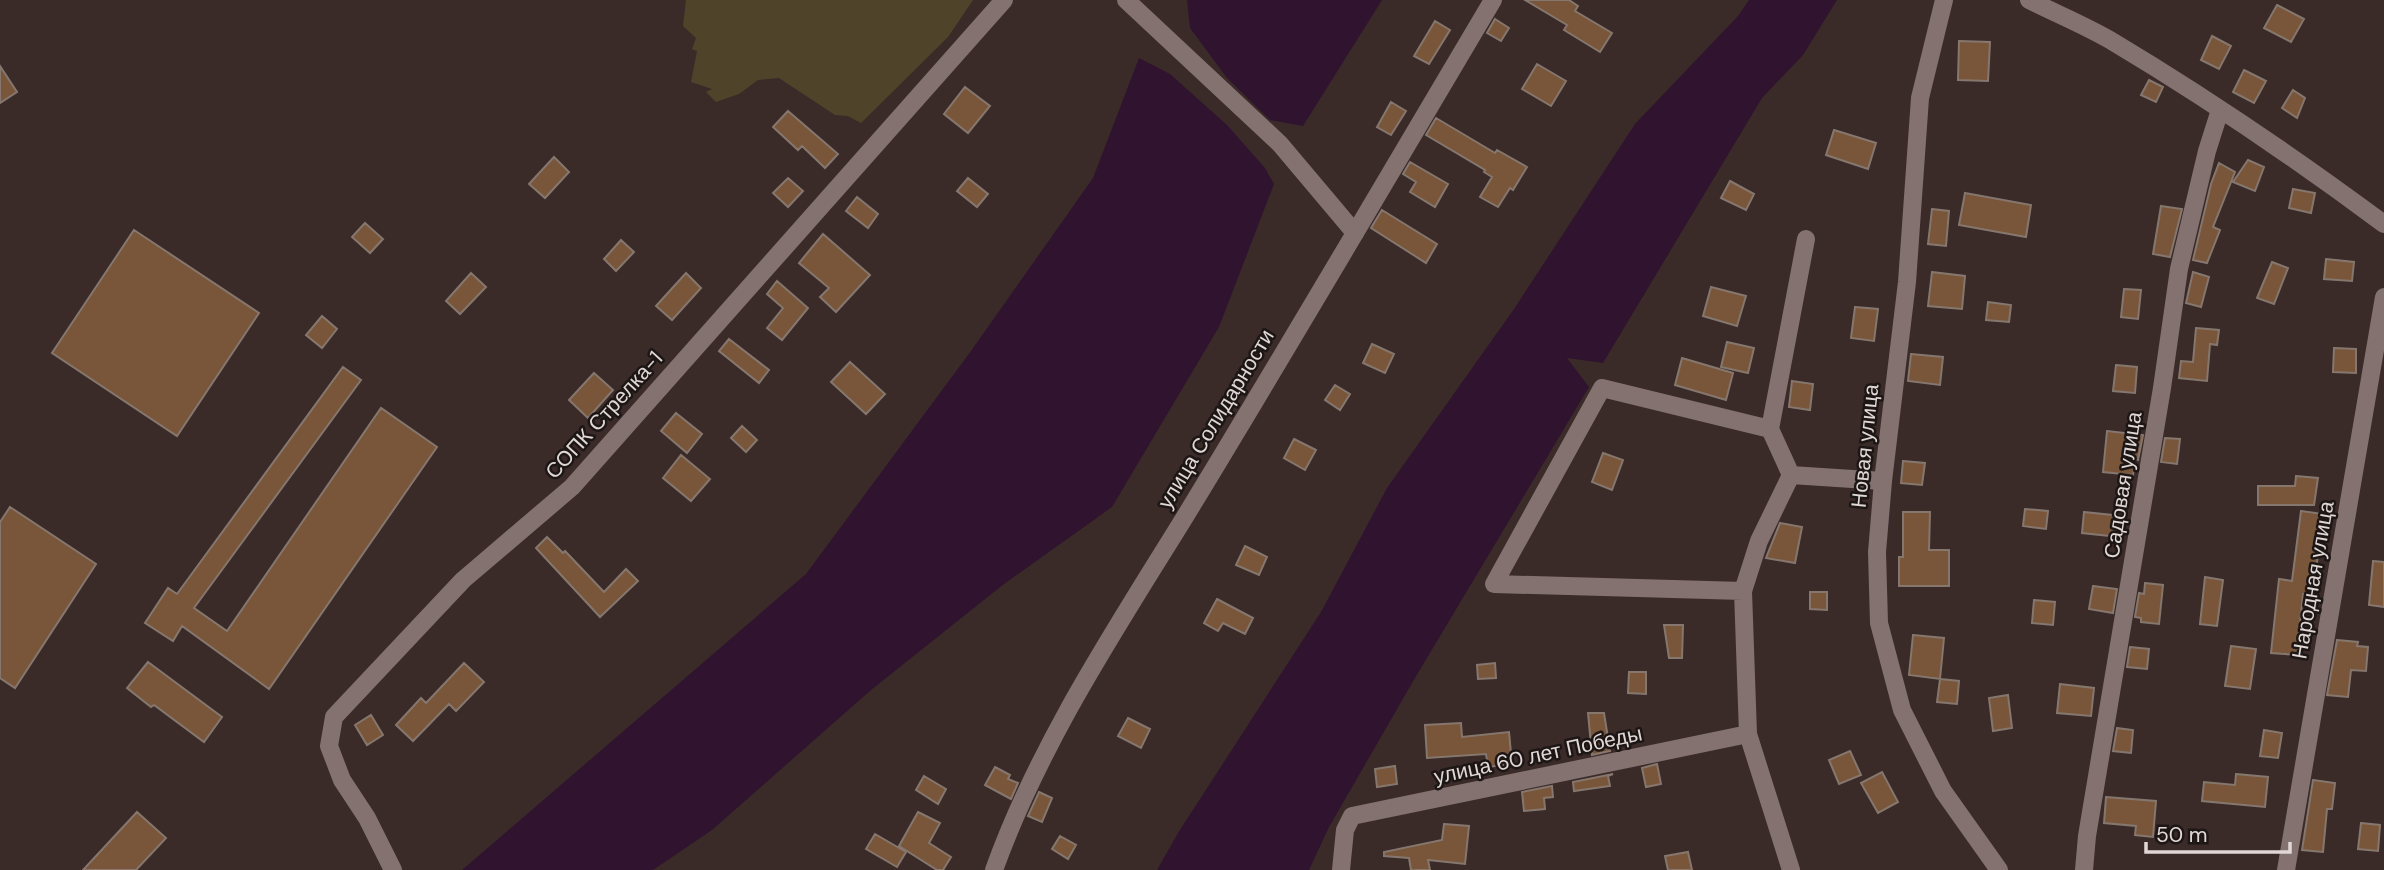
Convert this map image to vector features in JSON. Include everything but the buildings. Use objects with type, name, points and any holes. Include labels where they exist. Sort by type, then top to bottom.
[{"type":"street","name":"СОПК Стрелка-1","points":[[393,870],[367,818],[342,780],[329,746],[334,717],[463,580],[572,487],[1004,0]]},
{"type":"street","points":[[1126,0],[1280,144],[1355,233]]},
{"type":"street","name":"улица Солидарности","points":[[994,870],[1031,783],[1084,679],[1493,0]]},
{"type":"street","name":"Новая улица","points":[[1944,0],[1920,99],[1907,282],[1877,552],[1880,623],[1902,710],[1942,791],[1999,870]]},
{"type":"street","points":[[2029,0],[2107,39],[2260,135],[2384,223]]},
{"type":"street","name":"Садовая улица","points":[[2084,870],[2087,836],[2162,388],[2179,269],[2207,151],[2220,110]]},
{"type":"street","points":[[1791,475],[1770,429],[1806,239]]},
{"type":"street","name":"Народная улица","points":[[2286,870],[2384,297]]},
{"type":"street","points":[[1743,591],[1494,584],[1602,388],[1770,429]]},
{"type":"street","points":[[1791,475],[1883,481]]},
{"type":"street","points":[[1791,475],[1759,541],[1743,591],[1748,734],[1791,870]]},
{"type":"street","name":"улица 60 лет Победы","points":[[1341,870],[1345,830],[1352,816],[1748,734]]},
{"type":"shaded area","points":[[686,0],[973,0],[948,37],[861,123],[848,116],[835,115],[779,78],[758,80],[739,94],[716,102],[706,92],[712,89],[691,82],[697,51],[692,49],[696,38],[683,26]]},
{"type":"shaded area","points":[[1187,0],[1382,0],[1303,126],[1270,120],[1227,78],[1190,28]]},
{"type":"shaded area","points":[[1749,0],[1837,0],[1803,55],[1762,98],[1603,363],[1567,358],[1589,387],[1415,678],[1329,827],[1309,870],[1157,870],[1178,833],[1321,612],[1387,488],[1514,309],[1635,124],[1738,16]]},
{"type":"shaded area","points":[[1139,58],[1170,74],[1227,125],[1265,168],[1274,184],[1219,327],[1112,507],[1004,584],[871,690],[712,830],[653,870],[462,870],[806,574],[971,351],[1093,178]]}]
